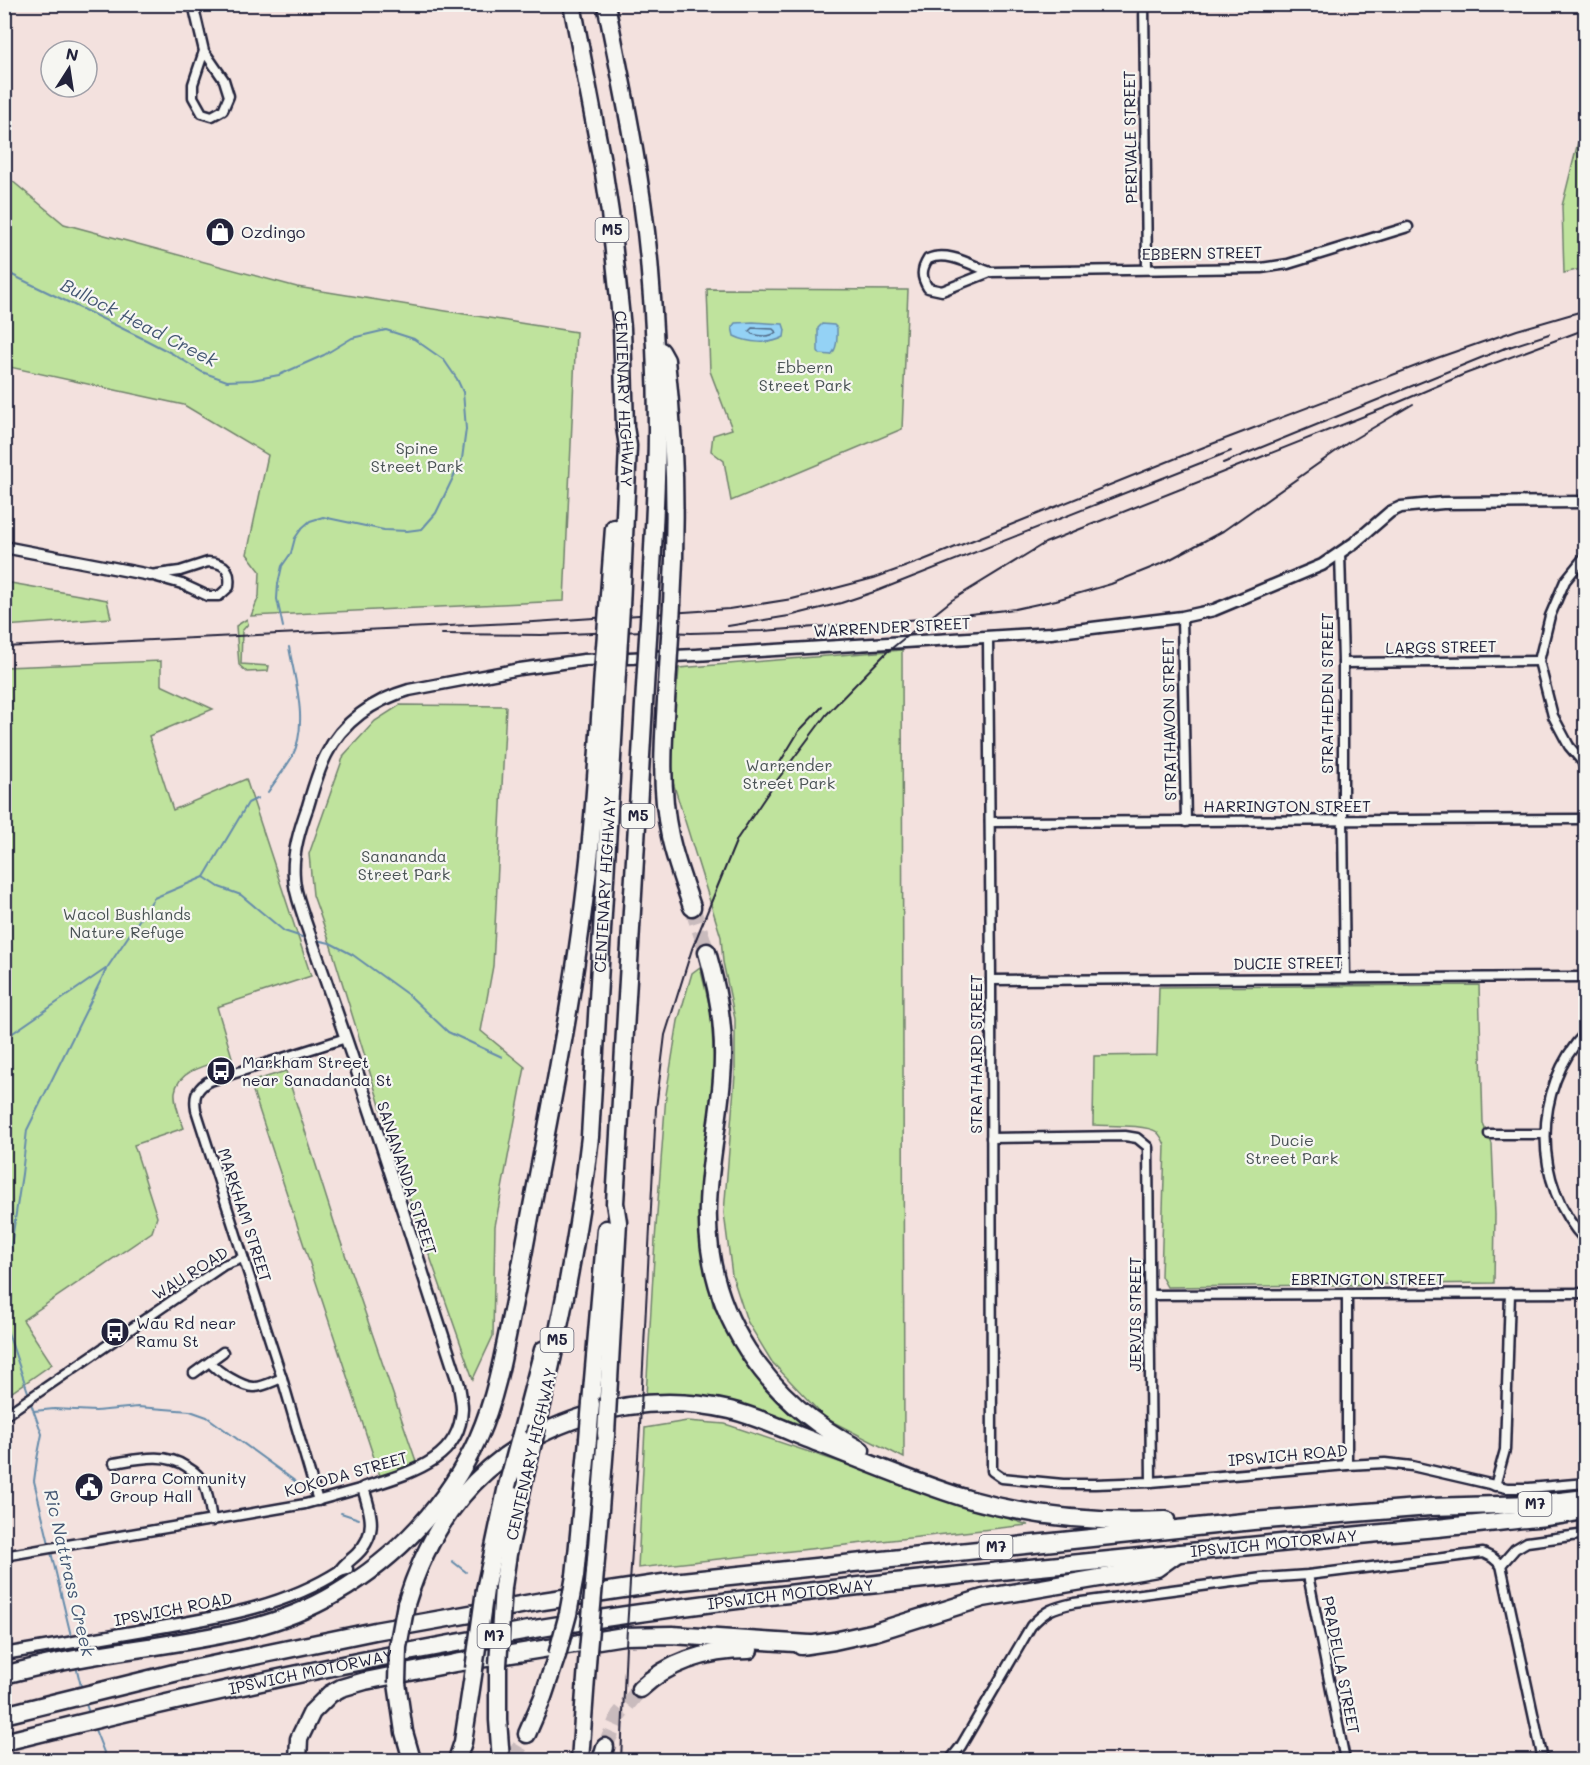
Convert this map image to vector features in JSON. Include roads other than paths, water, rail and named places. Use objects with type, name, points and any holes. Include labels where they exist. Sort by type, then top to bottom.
[{"type":"highway","name":"CENTENARY HIGHWAY","points":[[501,1761],[498,1665],[503,1587],[512,1532],[561,1326],[585,1188],[593,1105],[610,672],[628,467],[622,328],[610,213],[572,4]]},
{"type":"highway","name":"CENTENARY HIGHWAY","points":[[580,1761],[606,1434],[618,1222],[615,1203],[650,605],[657,430],[648,258],[637,169],[606,4]]},
{"type":"highway","points":[[654,339],[666,360],[673,436],[676,517],[663,760],[666,810],[670,835],[692,907]]},
{"type":"highway","points":[[4,1675],[51,1655],[92,1647],[224,1635],[269,1623],[306,1609],[337,1593],[379,1564],[424,1521],[455,1480],[477,1440],[489,1410],[503,1360],[572,992],[587,885],[610,672]]},
{"type":"highway","points":[[707,952],[718,995],[724,1052],[708,1205],[711,1252],[720,1291],[737,1332],[764,1373],[781,1393],[821,1427],[871,1456],[886,1469]]},
{"type":"highway","points":[[527,1734],[543,1697],[557,1655],[575,1576],[607,1220],[615,1203]]},
{"type":"highway","points":[[458,1761],[463,1742],[485,1590],[507,1486],[541,1362],[563,1268],[574,1253]]},
{"type":"highway","points":[[412,1761],[404,1732],[397,1683],[398,1647],[412,1584],[428,1548],[449,1514],[472,1485],[486,1472],[525,1444],[553,1428],[592,1413],[638,1404],[677,1403],[715,1407],[760,1419],[932,1487],[970,1499],[1050,1516],[1105,1521],[1139,1521],[1239,1515],[1252,1521]]},
{"type":"highway","name":"IPSWICH MOTORWAY","points":[[4,1715],[100,1690],[364,1633],[663,1583],[1252,1521],[1430,1507],[1535,1504],[1586,1498]]},
{"type":"highway","name":"IPSWICH MOTORWAY","points":[[4,1742],[192,1696],[449,1644],[562,1625],[820,1590],[1581,1513]]},
{"type":"highway","points":[[640,1689],[662,1671],[708,1653],[777,1650],[867,1634],[983,1598],[1157,1568],[1179,1553]]},
{"type":"highway","points":[[298,1761],[299,1739],[312,1712],[321,1701],[341,1688],[365,1681],[624,1636],[672,1635],[810,1644]]},
{"type":"street","points":[[193,4],[204,51],[224,80],[229,96],[222,110],[212,116],[201,113],[193,97],[193,84],[204,51]]},
{"type":"street","name":"PERIVALE STREET","points":[[1144,4],[1147,269]]},
{"type":"street","name":"EBBERN STREET","points":[[990,272],[942,255],[928,259],[922,277],[928,288],[942,291],[990,272],[1261,268],[1288,264],[1408,227]]},
{"type":"street","name":"WARRENDER STREET","points":[[293,878],[300,828],[327,753],[338,735],[352,720],[395,694],[520,669],[584,660],[1051,633],[1182,617],[1214,610],[1322,565],[1390,512],[1401,507],[1443,503],[1586,502]]},
{"type":"street","points":[[4,547],[150,575],[182,584],[208,596],[219,596],[224,593],[229,587],[230,577],[228,570],[219,563],[208,562],[150,575]]},
{"type":"street","name":"STRATHEDEN STREET","points":[[1340,553],[1345,978]]},
{"type":"street","points":[[1586,555],[1565,581],[1550,616],[1539,661],[1553,716],[1569,746],[1586,766]]},
{"type":"street","name":"STRATHAVON STREET","points":[[1182,617],[1186,822]]},
{"type":"street","name":"STRATHAIRD STREET","points":[[988,637],[992,1471]]},
{"type":"street","name":"LARGS STREET","points":[[1343,663],[1539,661]]},
{"type":"street","name":"HARRINGTON STREET","points":[[990,822],[1586,819]]},
{"type":"street","name":"SANANANDA STREET","points":[[293,878],[459,1385]]},
{"type":"street","name":"DUCIE STREET","points":[[991,980],[1586,977]]},
{"type":"street","points":[[1586,1032],[1578,1040],[1562,1066],[1547,1111],[1545,1134],[1547,1165],[1553,1188],[1568,1216],[1586,1241]]},
{"type":"street","name":"MARKHAM STREET","points":[[318,1501],[194,1098],[198,1088],[207,1082],[346,1038]]},
{"type":"street","points":[[1489,1134],[1545,1134]]},
{"type":"street","name":"JERVIS STREET","points":[[991,1138],[1125,1136],[1137,1138],[1148,1147],[1151,1482]]},
{"type":"street","name":"WAU ROAD","points":[[4,1416],[224,1265],[243,1258]]},
{"type":"street","points":[[1495,1486],[1505,1450],[1510,1293]]},
{"type":"street","name":"EBRINGTON STREET","points":[[1150,1295],[1586,1293]]},
{"type":"street","points":[[1347,1294],[1347,1465]]},
{"type":"street","points":[[194,1373],[223,1352]]},
{"type":"street","points":[[210,1362],[215,1369],[253,1388],[282,1378]]},
{"type":"street","name":"KOKODA STREET","points":[[4,1556],[318,1501],[416,1470],[432,1462],[446,1450],[459,1428],[462,1408],[459,1385]]},
{"type":"street","points":[[114,1463],[148,1457],[164,1458],[194,1471],[203,1481],[212,1521]]},
{"type":"street","name":"IPSWICH ROAD","points":[[992,1471],[1002,1478],[1063,1484],[1095,1484],[1151,1482],[1385,1463],[1412,1466],[1495,1486],[1528,1488],[1586,1483]]},
{"type":"street","name":"IPSWICH ROAD","points":[[92,1647],[265,1605],[301,1591],[346,1569],[359,1560],[374,1539],[377,1515],[366,1487]]},
{"type":"street","points":[[1501,1565],[1515,1549],[1527,1542],[1586,1534]]},
{"type":"street","points":[[950,1761],[1031,1626],[1044,1613],[1057,1607],[1262,1578],[1308,1575],[1483,1553],[1501,1565],[1543,1761]]},
{"type":"street","name":"PRADELLA STREET","points":[[1308,1575],[1345,1761]]},
{"type":"street","points":[[4,1654],[51,1655]]},
{"type":"water","points":[[735,323],[783,324],[784,337],[759,342],[734,336],[732,327]]},
{"type":"water","points":[[822,324],[834,325],[837,328],[836,345],[831,355],[820,354],[818,351],[818,328]]},
{"type":"waterway","name":"Bullock Head Creek","points":[[4,271],[146,340],[202,372],[227,381],[252,380],[279,375],[324,355],[352,338],[386,330],[414,339],[444,360],[463,392],[466,429],[462,459],[436,513],[422,529],[407,531],[384,530],[323,517],[310,521],[295,538],[291,553],[282,566],[277,599],[283,627]]},
{"type":"waterway","name":"Bullock Head Creek","points":[[268,792],[292,757],[300,731],[299,702],[289,647]]},
{"type":"waterway","name":"Bullock Head Creek","points":[[4,1039],[107,968],[154,898],[204,877],[248,803],[258,798]]},
{"type":"waterway","points":[[204,877],[219,887],[241,895],[284,931],[308,939]]},
{"type":"waterway","points":[[316,940],[330,943],[353,955],[411,997],[448,1032],[502,1057]]},
{"type":"waterway","name":"Ric Nattrass Creek","points":[[4,1292],[27,1130],[106,970]]},
{"type":"waterway","name":"Ric Nattrass Creek","points":[[4,1321],[29,1395]]},
{"type":"waterway","name":"Ric Nattrass Creek","points":[[30,1401],[42,1434],[34,1481],[72,1640]]},
{"type":"waterway","points":[[34,1411],[54,1409],[96,1411],[138,1407],[190,1411],[207,1417],[303,1487]]},
{"type":"waterway","points":[[341,1513],[359,1519]]},
{"type":"waterway","points":[[452,1561],[466,1572]]},
{"type":"waterway","name":"Ric Nattrass Creek","points":[[76,1666],[82,1690]]},
{"type":"waterway","name":"Ric Nattrass Creek","points":[[85,1701],[90,1716]]},
{"type":"waterway","name":"Ric Nattrass Creek","points":[[94,1727],[107,1760]]},
{"type":"tunnel","points":[[692,907],[707,952]]},
{"type":"tunnel","points":[[605,1747],[619,1715],[640,1689]]},
{"type":"tunnel","points":[[512,1760],[527,1734]]},
{"type":"railway","points":[[4,647],[534,622],[729,609],[792,599],[874,578],[921,561],[1204,447],[1437,358],[1517,330],[1586,310]]},
{"type":"railway","points":[[621,1760],[656,1108],[665,1035],[692,949],[737,839],[772,787],[826,715],[887,652],[952,600],[1045,543],[1465,374],[1586,329]]},
{"type":"railway","points":[[1503,349],[1549,334]]},
{"type":"railway","points":[[1223,463],[1510,346]]},
{"type":"railway","points":[[442,634],[541,635],[644,631],[691,633],[763,631],[934,618],[1015,609],[1056,600],[1111,584],[1163,563],[1223,531],[1349,442],[1413,404]]},
{"type":"railway","points":[[728,626],[789,616],[877,591],[1231,451]]},
{"type":"railway","points":[[779,764],[799,731],[822,707]]},
{"type":"place","name":"Ozdingo","points":[[220,232]]},
{"type":"place","name":"Markham Street near Sanadanda St","points":[[221,1071]]},
{"type":"place","name":"Wau Rd near Ramu St","points":[[115,1332]]},
{"type":"place","name":"Darra Community Group Hall","points":[[89,1487]]},
{"type":"park label","name":"Ebbern Street Park","points":[[805,376]]},
{"type":"park label","name":"Spine Street Park","points":[[417,457]]},
{"type":"park label","name":"Warrender Street Park","points":[[789,774]]},
{"type":"park label","name":"Sanananda Street Park","points":[[404,865]]},
{"type":"park label","name":"Wacol Bushlands Nature Refuge","points":[[127,923]]},
{"type":"park label","name":"Ducie Street Park","points":[[1292,1149]]}]
